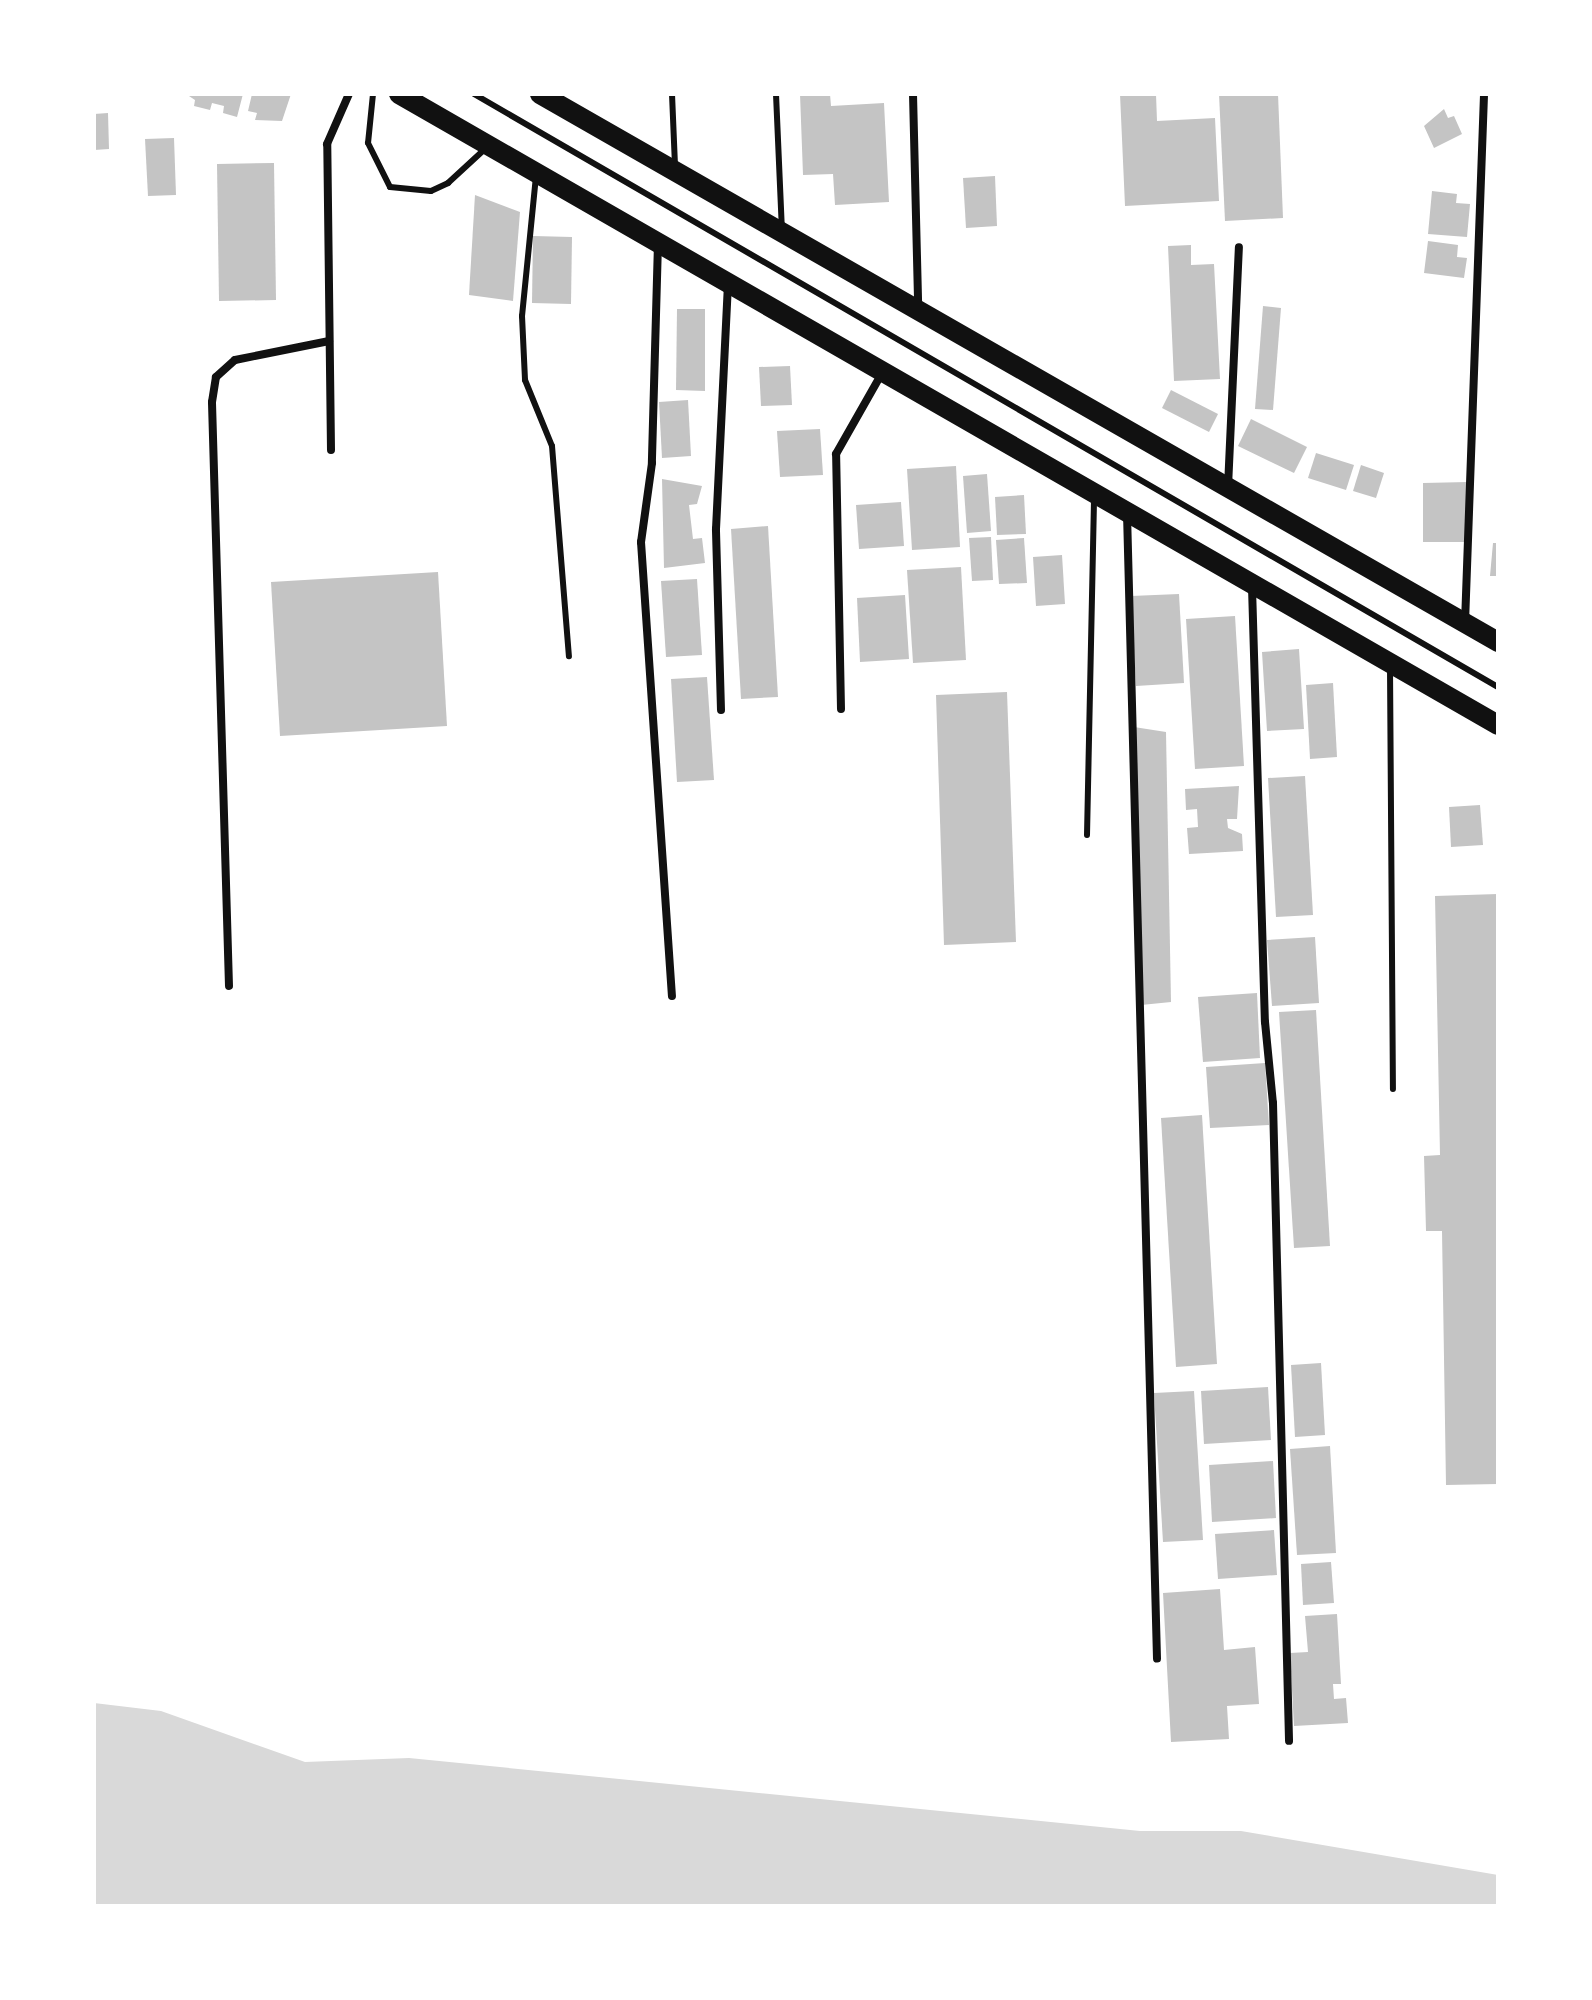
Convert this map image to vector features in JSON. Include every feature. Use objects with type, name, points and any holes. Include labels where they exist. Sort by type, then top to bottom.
[{"type":"main road","points":[[399,94],[1498,725]]},
{"type":"main road","points":[[540,94],[782,233],[918,306],[1498,642]]},
{"type":"street","points":[[331,450],[327,144],[349,94]]},
{"type":"street","points":[[913,94],[918,306]]},
{"type":"street","points":[[1465,623],[1484,94]]},
{"type":"street","points":[[658,242],[652,463],[641,542],[672,996]]},
{"type":"street","points":[[1228,488],[1239,247]]},
{"type":"street","points":[[721,710],[716,529],[728,283]]},
{"type":"street","points":[[229,986],[212,402],[216,377],[235,360],[329,341]]},
{"type":"street","points":[[841,709],[836,454],[883,372]]},
{"type":"street","points":[[1127,512],[1157,1659]]},
{"type":"street","points":[[1252,584],[1265,1022],[1273,1103],[1289,1741]]},
{"type":"lane","points":[[373,94],[368,143],[390,187],[431,191],[448,183],[489,146]]},
{"type":"lane","points":[[474,94],[1498,687]]},
{"type":"lane","points":[[672,94],[675,171]]},
{"type":"lane","points":[[776,94],[782,233]]},
{"type":"lane","points":[[536,173],[522,316],[525,380],[552,446],[569,656]]},
{"type":"lane","points":[[1087,835],[1094,494]]},
{"type":"lane","points":[[1390,663],[1393,1089]]},
{"type":"shaded area","points":[[94,1703],[161,1711],[305,1762],[409,1758],[1140,1831],[1241,1831],[1498,1875],[1498,1906],[94,1906]]},
{"type":"building","points":[[186,94],[243,94],[237,117],[223,113],[224,106],[212,103],[210,110],[194,106],[195,100]]},
{"type":"building","points":[[252,94],[291,94],[282,121],[255,120],[257,113],[248,111]]},
{"type":"building","points":[[800,94],[830,94],[831,106],[884,103],[889,202],[835,205],[833,174],[803,175]]},
{"type":"building","points":[[1120,94],[1156,94],[1157,121],[1215,118],[1219,201],[1125,206]]},
{"type":"building","points":[[1219,94],[1278,94],[1283,218],[1225,221]]},
{"type":"building","points":[[1444,109],[1448,118],[1454,116],[1462,134],[1434,148],[1424,126]]},
{"type":"building","points":[[108,113],[109,149],[94,150],[94,114]]},
{"type":"building","points":[[174,138],[176,195],[148,196],[145,139]]},
{"type":"building","points":[[274,163],[276,300],[219,301],[217,164]]},
{"type":"building","points":[[995,176],[997,226],[966,228],[963,178]]},
{"type":"building","points":[[1432,191],[1457,194],[1456,203],[1470,204],[1467,237],[1428,234]]},
{"type":"building","points":[[475,195],[520,212],[513,301],[469,295]]},
{"type":"building","points":[[533,236],[572,237],[571,304],[532,303]]},
{"type":"building","points":[[1428,241],[1458,245],[1457,257],[1467,258],[1464,278],[1424,273]]},
{"type":"building","points":[[1191,245],[1191,265],[1214,264],[1220,379],[1174,381],[1168,246]]},
{"type":"building","points":[[1263,306],[1281,308],[1273,410],[1255,409]]},
{"type":"building","points":[[677,309],[705,309],[705,391],[676,390]]},
{"type":"building","points":[[790,366],[792,405],[761,406],[759,367]]},
{"type":"building","points":[[1171,390],[1218,414],[1209,432],[1162,408]]},
{"type":"building","points":[[688,400],[691,456],[662,458],[659,402]]},
{"type":"building","points":[[1251,419],[1307,447],[1294,473],[1238,446]]},
{"type":"building","points":[[820,429],[823,475],[780,477],[777,431]]},
{"type":"building","points":[[1316,453],[1354,465],[1346,490],[1308,478]]},
{"type":"building","points":[[1361,465],[1384,473],[1376,498],[1353,491]]},
{"type":"building","points":[[956,466],[960,547],[912,550],[907,469]]},
{"type":"building","points":[[987,474],[991,531],[967,533],[963,476]]},
{"type":"building","points":[[662,479],[702,486],[697,504],[689,505],[693,539],[702,538],[705,563],[664,568]]},
{"type":"building","points":[[1468,482],[1468,542],[1423,542],[1423,483]]},
{"type":"building","points":[[1024,495],[1026,534],[997,535],[995,497]]},
{"type":"building","points":[[901,502],[904,546],[859,549],[856,505]]},
{"type":"building","points":[[768,526],[778,697],[741,699],[731,529]]},
{"type":"building","points":[[991,537],[993,580],[972,581],[969,538]]},
{"type":"building","points":[[1024,538],[1027,583],[999,584],[996,540]]},
{"type":"building","points":[[1493,543],[1498,543],[1498,576],[1490,576]]},
{"type":"building","points":[[1062,555],[1065,604],[1036,606],[1033,557]]},
{"type":"building","points":[[961,567],[966,660],[913,663],[907,570]]},
{"type":"building","points":[[438,572],[447,726],[280,736],[271,582]]},
{"type":"building","points":[[697,579],[702,655],[666,657],[661,581]]},
{"type":"building","points":[[1179,594],[1184,683],[1136,686],[1131,596]]},
{"type":"building","points":[[905,595],[909,659],[860,662],[857,598]]},
{"type":"building","points":[[1235,616],[1244,766],[1195,769],[1186,619]]},
{"type":"building","points":[[1299,649],[1304,729],[1267,731],[1262,652]]},
{"type":"building","points":[[707,677],[714,780],[677,782],[671,679]]},
{"type":"building","points":[[1333,683],[1337,757],[1310,759],[1306,685]]},
{"type":"building","points":[[1007,692],[1016,942],[944,945],[936,695]]},
{"type":"building","points":[[1134,727],[1166,732],[1171,1002],[1141,1005]]},
{"type":"building","points":[[1305,776],[1313,915],[1276,917],[1268,778]]},
{"type":"building","points":[[1239,786],[1237,819],[1227,819],[1228,828],[1242,834],[1243,851],[1189,854],[1187,828],[1198,827],[1197,809],[1186,810],[1185,789]]},
{"type":"building","points":[[1480,805],[1483,845],[1451,847],[1449,807]]},
{"type":"building","points":[[1498,894],[1498,1484],[1446,1485],[1442,1231],[1426,1231],[1424,1156],[1440,1155],[1435,896]]},
{"type":"building","points":[[1315,937],[1319,1003],[1272,1006],[1267,940]]},
{"type":"building","points":[[1257,993],[1260,1058],[1203,1062],[1198,997]]},
{"type":"building","points":[[1316,1010],[1330,1246],[1294,1248],[1279,1012]]},
{"type":"building","points":[[1265,1063],[1269,1125],[1210,1128],[1206,1067]]},
{"type":"building","points":[[1202,1115],[1217,1364],[1176,1367],[1161,1118]]},
{"type":"building","points":[[1321,1363],[1325,1435],[1295,1437],[1291,1365]]},
{"type":"building","points":[[1268,1387],[1271,1440],[1204,1444],[1201,1391]]},
{"type":"building","points":[[1194,1391],[1203,1540],[1163,1542],[1154,1393]]},
{"type":"building","points":[[1330,1446],[1336,1553],[1297,1555],[1290,1449]]},
{"type":"building","points":[[1273,1461],[1276,1518],[1212,1522],[1209,1465]]},
{"type":"building","points":[[1274,1530],[1277,1575],[1218,1579],[1215,1534]]},
{"type":"building","points":[[1331,1562],[1334,1603],[1303,1605],[1301,1564]]},
{"type":"building","points":[[1220,1589],[1224,1650],[1255,1647],[1259,1704],[1227,1706],[1229,1739],[1171,1742],[1163,1593]]},
{"type":"building","points":[[1337,1614],[1341,1684],[1333,1684],[1334,1699],[1346,1698],[1348,1723],[1294,1726],[1290,1653],[1308,1652],[1305,1616]]}]
